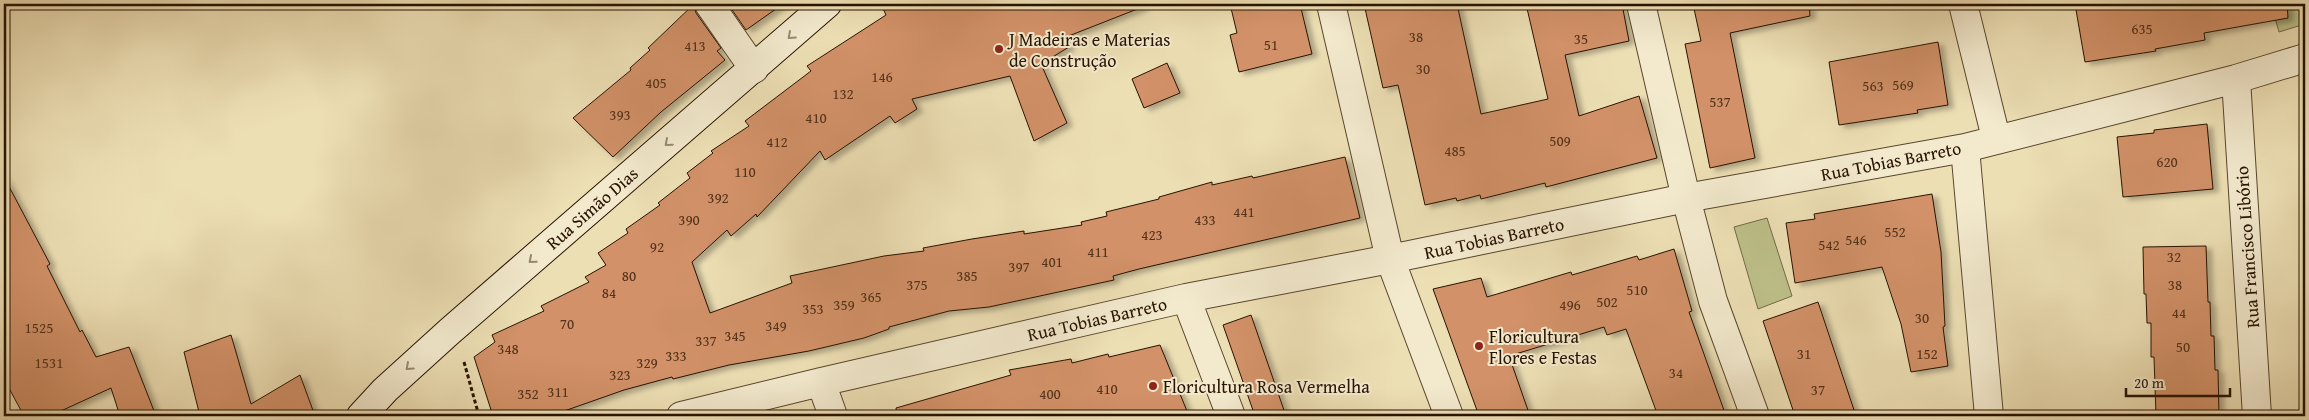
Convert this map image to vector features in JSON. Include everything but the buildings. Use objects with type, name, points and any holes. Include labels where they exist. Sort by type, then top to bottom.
[{"type":"street","points":[[709,4],[754,68]]},
{"type":"street","name":"Rua Simão Dias","points":[[362,416],[385,390],[450,331],[827,4]]},
{"type":"street","points":[[1331,4],[1390,259],[1449,416]]},
{"type":"street","points":[[1641,4],[1686,198],[1713,301],[1755,416]]},
{"type":"street","points":[[1963,4],[1996,138]]},
{"type":"street","name":"Rua Tobias Barreto","points":[[681,416],[1186,298],[1390,259],[1686,198],[1965,148],[1996,138],[2236,79],[2305,58]]},
{"type":"street","name":"Rua Francisco Libório","points":[[2236,79],[2257,416]]},
{"type":"street","points":[[1965,148],[1989,416]]},
{"type":"street","points":[[1186,298],[1231,416]]},
{"type":"street","points":[[821,382],[833,416]]},
{"type":"path","points":[[462,355],[479,416]]},
{"type":"green space","points":[[2271,4],[2305,4],[2305,24],[2279,32]]},
{"type":"green space","points":[[1767,218],[1792,296],[1758,309],[1734,227]]},
{"type":"place","name":"J Madeiras e Materias de Construção","points":[[999,49]]},
{"type":"place","name":"Floricultura Flores e Festas","points":[[1479,346]]},
{"type":"place","name":"Floricultura Rosa Vermelha","points":[[1153,386]]}]
